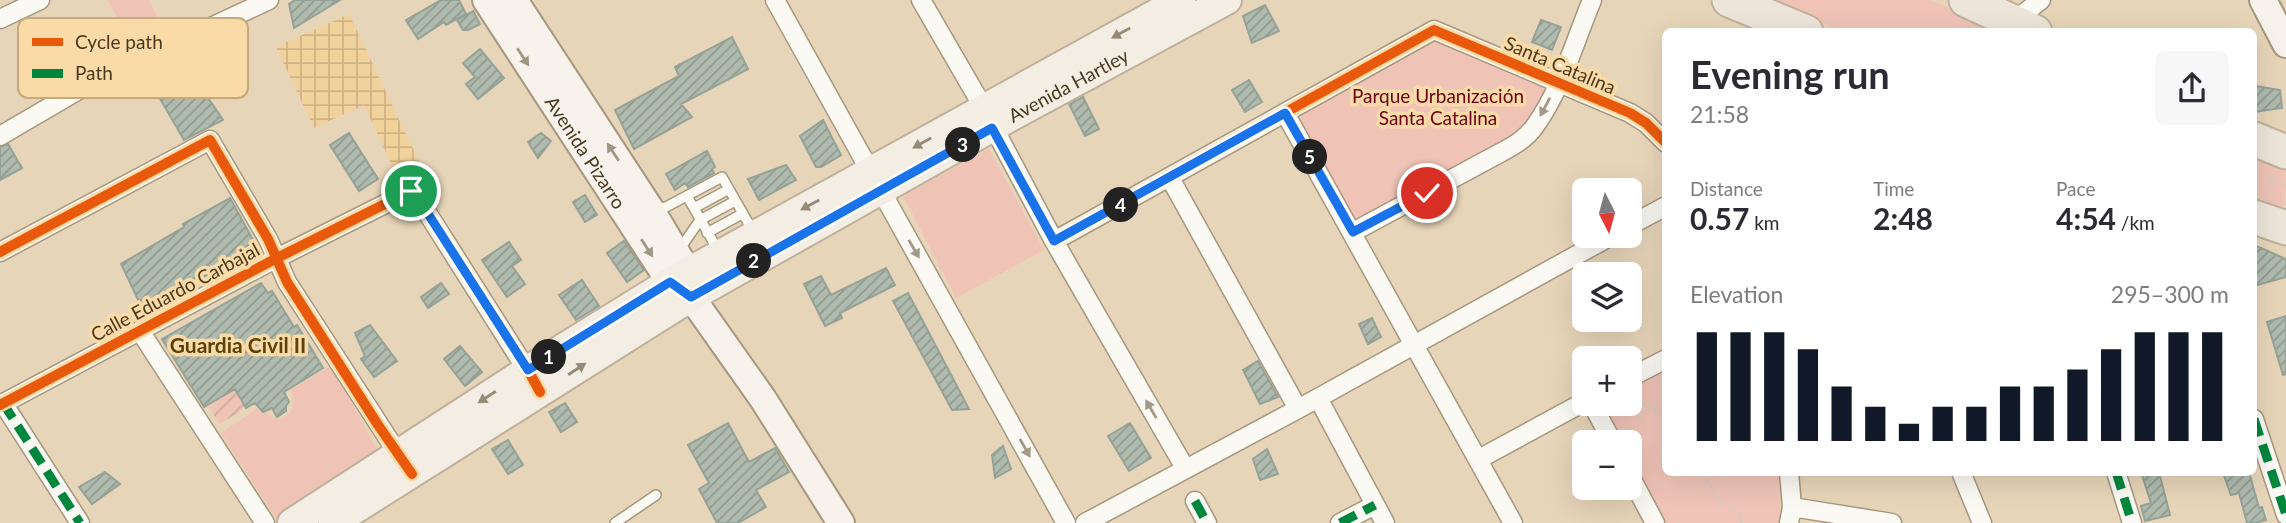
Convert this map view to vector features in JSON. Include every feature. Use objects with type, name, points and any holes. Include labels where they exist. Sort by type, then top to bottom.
[{"type":"highway","points":[[1729,0],[1796,28]]},
{"type":"highway","points":[[1966,0],[2025,26]]},
{"type":"highway","points":[[2257,143],[2277,168]]},
{"type":"highway","points":[[2260,209],[2286,228]]},
{"type":"main road","name":"Avenida Pizarro","points":[[486,0],[681,276],[841,523]]},
{"type":"main road","name":"Avenida Pizarro","points":[[514,0],[651,210],[681,276]]},
{"type":"main road","name":"Avenida Hartley","points":[[681,276],[875,181],[988,118],[1181,0]]},
{"type":"main road","name":"Avenida Hartley","points":[[988,118],[1227,0]]},
{"type":"main road","points":[[2274,8],[2286,44]]},
{"type":"main road","name":"Avenida Hartley","points":[[681,276],[714,243],[748,224],[875,181]]},
{"type":"main road","points":[[292,523],[405,464],[534,381],[681,276]]},
{"type":"main road","points":[[333,523],[361,515],[405,464]]},
{"type":"street","points":[[0,19],[40,0]]},
{"type":"street","points":[[775,0],[1066,523]]},
{"type":"street","points":[[921,0],[1054,241],[1185,468]]},
{"type":"street","points":[[1353,232],[1516,144],[1535,126],[1558,83],[1592,0]]},
{"type":"street","points":[[2025,26],[2041,0]]},
{"type":"street","points":[[231,18],[267,1]]},
{"type":"street","name":"Santa Catalina","points":[[1285,113],[1434,30],[1630,113],[1646,123],[1662,139]]},
{"type":"street","points":[[0,136],[65,98]]},
{"type":"street","points":[[1054,241],[1285,113],[1513,523]]},
{"type":"street","points":[[0,253],[210,140],[277,258],[287,282],[405,464]]},
{"type":"street","points":[[1170,178],[1298,409]]},
{"type":"street","name":"Calle Eduardo Carbajal","points":[[1,401],[411,191],[534,381]]},
{"type":"street","points":[[1642,219],[1662,208]]},
{"type":"street","points":[[1085,523],[1589,248]]},
{"type":"street","points":[[140,331],[265,523]]},
{"type":"street","points":[[1642,371],[1662,361]]},
{"type":"street","points":[[1318,398],[1385,523]]},
{"type":"street","points":[[1,401],[80,523]]},
{"type":"street","points":[[1479,459],[1572,409]]},
{"type":"street","points":[[2257,428],[2286,515]]},
{"type":"street","points":[[1789,476],[1790,515],[1892,523]]},
{"type":"street","points":[[1963,476],[1982,523]]},
{"type":"street","points":[[2117,476],[2132,523]]},
{"type":"street","points":[[1642,498],[1655,523]]},
{"type":"street","points":[[1195,501],[1206,523]]},
{"type":"street","points":[[1340,523],[1375,505]]},
{"type":"lane","points":[[651,210],[666,207],[722,177],[748,224]]},
{"type":"lane","points":[[694,208],[729,189]]},
{"type":"lane","points":[[687,196],[714,243]]},
{"type":"lane","points":[[681,276],[700,220],[735,201]]},
{"type":"lane","points":[[615,523],[656,495]]},
{"type":"path","points":[[2277,168],[2286,186]]},
{"type":"path","points":[[2260,209],[2277,168]]},
{"type":"path","points":[[1642,403],[1662,414]]},
{"type":"path","points":[[1706,476],[1713,494],[1742,516],[1741,523]]},
{"type":"shaded area","points":[[349,14],[423,170],[399,181],[364,105],[314,128],[276,47]]},
{"type":"green space","points":[[108,0],[149,0],[158,18],[117,18]]},
{"type":"green space","points":[[1765,0],[1930,0],[1997,28],[1835,28]]},
{"type":"green space","name":"Parque Urbanización Santa Catalina","points":[[1441,38],[1541,85],[1546,91],[1524,126],[1490,148],[1359,219],[1353,215],[1301,117],[1304,111],[1430,41]]},
{"type":"green space","points":[[989,149],[1044,250],[956,298],[903,196]]},
{"type":"green space","points":[[2257,155],[2286,168],[2285,206],[2281,208],[2257,198]]},
{"type":"green space","points":[[332,365],[380,456],[277,520],[221,433],[258,408],[278,420],[290,413],[294,400],[290,390]]},
{"type":"green space","points":[[1662,368],[1662,476],[1779,476],[1778,523],[1665,523],[1642,480],[1642,430],[1616,430],[1610,416],[1642,416],[1642,379]]},
{"type":"green space","points":[[235,389],[246,408],[219,424],[208,405]]},
{"type":"building","points":[[295,0],[340,0],[294,28],[289,4]]},
{"type":"building","points":[[441,0],[459,0],[466,14],[446,25],[444,22],[418,39],[406,20]]},
{"type":"building","points":[[1265,5],[1279,31],[1252,43],[1243,16]]},
{"type":"building","points":[[473,11],[480,24],[463,30],[457,20]]},
{"type":"building","points":[[1541,20],[1561,27],[1552,50],[1532,42]]},
{"type":"building","points":[[732,37],[748,69],[681,104],[692,117],[634,149],[615,110],[679,76],[675,67]]},
{"type":"building","points":[[480,49],[504,78],[478,99],[466,84],[475,77],[463,63]]},
{"type":"building","points":[[1249,80],[1262,102],[1245,112],[1232,90]]},
{"type":"building","points":[[2257,86],[2280,90],[2282,108],[2257,112]]},
{"type":"building","points":[[1083,97],[1099,129],[1085,136],[1069,104]]},
{"type":"building","points":[[160,98],[208,98],[223,120],[184,140]]},
{"type":"building","points":[[823,120],[841,155],[821,167],[816,167],[800,136]]},
{"type":"building","points":[[349,133],[378,179],[359,191],[330,145]]},
{"type":"building","points":[[541,133],[551,141],[538,158],[528,142]]},
{"type":"building","points":[[8,144],[22,168],[0,180],[0,147]]},
{"type":"building","points":[[707,151],[715,167],[712,169],[714,173],[688,187],[685,183],[675,190],[666,174]]},
{"type":"building","points":[[786,165],[796,180],[759,200],[748,179]]},
{"type":"building","points":[[585,195],[597,215],[585,222],[573,202]]},
{"type":"building","points":[[230,198],[258,249],[222,269],[173,289],[174,291],[143,310],[121,264],[184,227],[183,224]]},
{"type":"building","points":[[624,241],[644,270],[627,282],[607,253]]},
{"type":"building","points":[[509,242],[521,260],[512,266],[525,284],[507,297],[482,260]]},
{"type":"building","points":[[2257,246],[2286,259],[2286,277],[2257,285]]},
{"type":"building","points":[[886,268],[895,285],[840,313],[842,318],[825,326],[804,284],[821,276],[831,295]]},
{"type":"building","points":[[582,280],[599,306],[576,320],[559,295]]},
{"type":"building","points":[[261,283],[268,293],[272,291],[294,327],[297,325],[323,368],[284,392],[289,402],[286,411],[277,417],[272,408],[263,412],[255,403],[246,408],[235,389],[204,407],[162,339]]},
{"type":"building","points":[[441,283],[449,294],[428,308],[421,297]]},
{"type":"building","points":[[908,293],[969,409],[952,410],[893,301]]},
{"type":"building","points":[[2286,316],[2286,374],[2283,375],[2267,322]]},
{"type":"building","points":[[1372,318],[1381,337],[1368,344],[1359,324]]},
{"type":"building","points":[[370,325],[397,361],[374,377],[361,359],[365,356],[355,333]]},
{"type":"building","points":[[460,346],[482,372],[465,386],[444,359]]},
{"type":"building","points":[[1258,361],[1278,397],[1260,404],[1243,370]]},
{"type":"building","points":[[565,403],[577,422],[561,432],[549,412]]},
{"type":"building","points":[[728,423],[749,462],[775,448],[789,472],[756,490],[766,507],[738,523],[717,523],[699,489],[709,483],[688,445]]},
{"type":"building","points":[[1130,423],[1151,458],[1129,471],[1108,436]]},
{"type":"building","points":[[508,440],[523,465],[508,474],[492,449]]},
{"type":"building","points":[[1003,446],[1011,469],[995,478],[992,455]]},
{"type":"building","points":[[1267,449],[1278,474],[1260,480],[1253,459]]},
{"type":"building","points":[[105,472],[120,484],[92,504],[79,487]]},
{"type":"building","points":[[2142,476],[2160,476],[2170,515],[2145,521],[2141,506],[2151,503]]},
{"type":"building","points":[[2224,476],[2250,476],[2259,508],[2262,507],[2266,520],[2247,523],[2239,493],[2231,495]]},
{"type":"marked path","points":[[3,403],[80,523]]},
{"type":"marked path","points":[[2257,428],[2286,515]]},
{"type":"marked path","points":[[2117,476],[2132,523]]},
{"type":"marked path","points":[[1195,501],[1207,523]]},
{"type":"marked path","points":[[1340,523],[1375,505]]},
{"type":"cycle path","points":[[1054,241],[1434,30],[1630,113],[1646,123],[1662,139]]},
{"type":"cycle path","points":[[0,252],[210,140],[268,239],[287,282],[412,474]]},
{"type":"cycle path","points":[[0,405],[277,258],[411,191],[540,392]]},
{"type":"district","name":"Guardia Civil II","points":[[238,346]]},
{"type":"route","points":[[411,191],[528,370],[670,282],[691,297],[992,128],[1054,241],[1285,113],[1353,232],[1427,193]]}]
